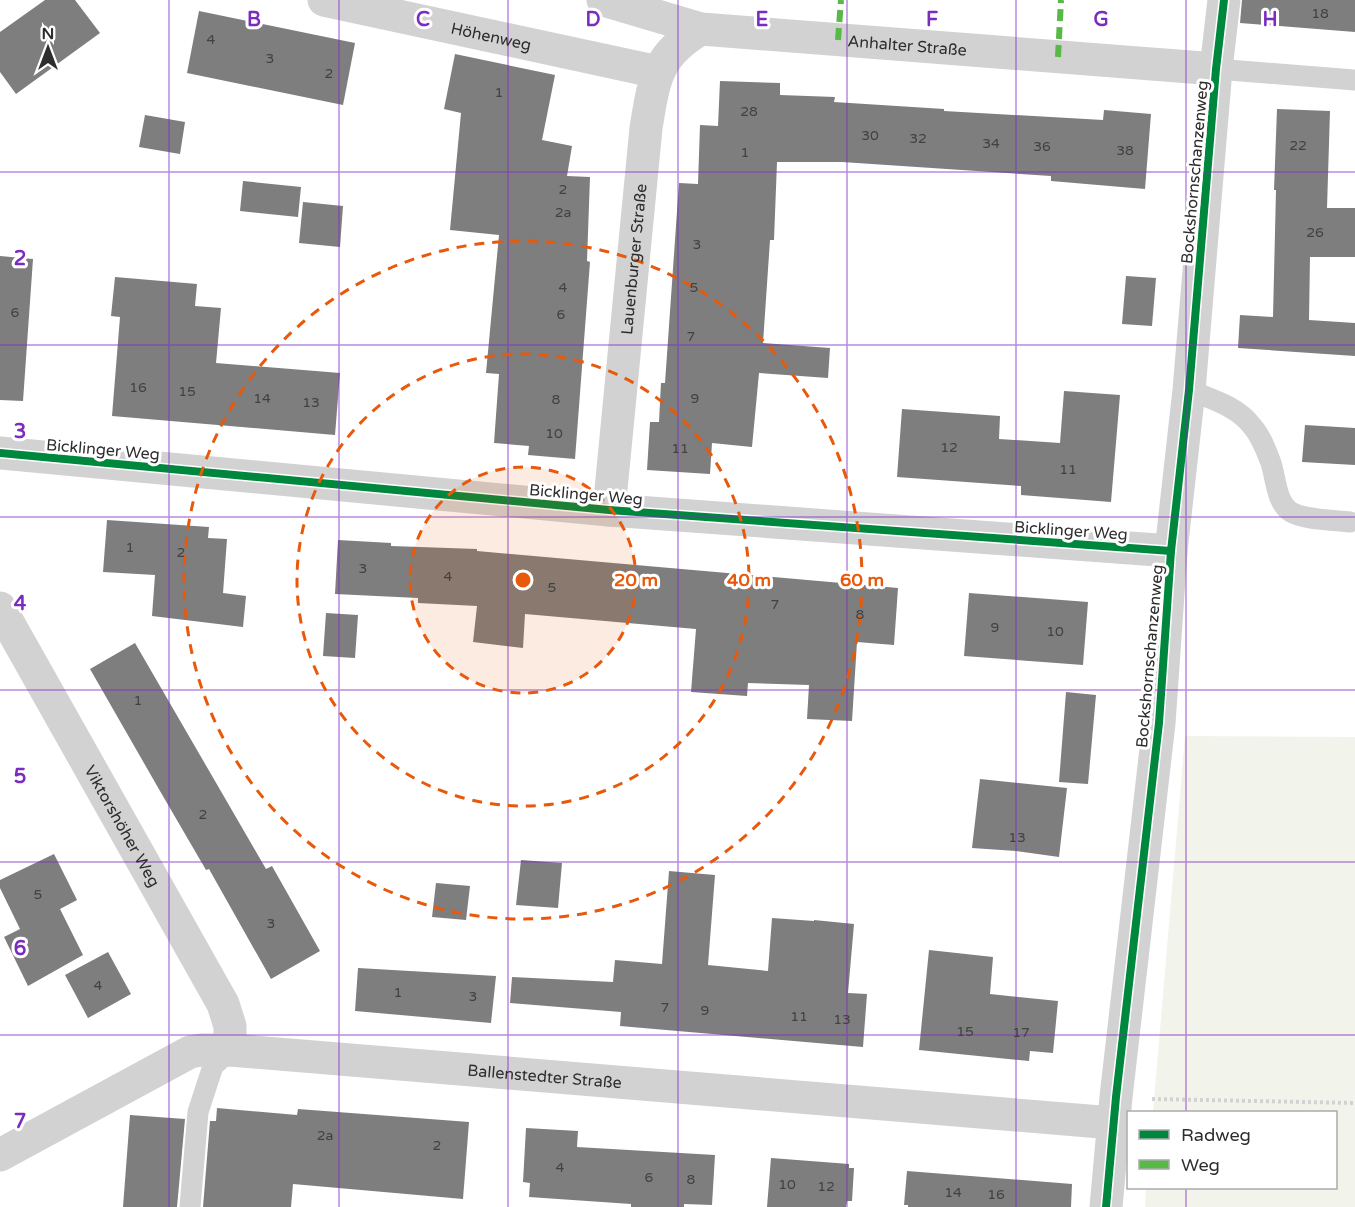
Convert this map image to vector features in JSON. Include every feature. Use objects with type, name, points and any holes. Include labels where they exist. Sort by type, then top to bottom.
[{"type":"street","name":"Höhenweg","points":[[324,0],[658,72]]},
{"type":"street","name":"Anhalter Straße","points":[[603,0],[701,29],[1216,69]]},
{"type":"street","name":"Bockshornschanzenweg","points":[[1106,1207],[1113,1123],[1159,723],[1172,551],[1224,0]]},
{"type":"street","name":"Lauenburger Straße","points":[[609,510],[646,128],[658,72],[676,46],[701,29]]},
{"type":"street","name":"Bicklinger Weg","points":[[0,453],[609,510],[1172,551]]},
{"type":"street","name":"Viktorshöher Weg","points":[[0,608],[223,1004],[230,1026],[230,1050]]},
{"type":"street","name":"Ballenstedter Straße","points":[[0,1155],[190,1052],[201,1050],[230,1050],[1113,1123]]},
{"type":"lane","points":[[1216,69],[1355,80]]},
{"type":"lane","points":[[1189,390],[1227,406],[1252,426],[1264,446],[1279,496],[1287,510],[1300,516],[1350,522]]},
{"type":"lane","points":[[190,1207],[198,1112],[213,1066],[230,1050]]},
{"type":"path","points":[[1159,1099],[1355,1103]]},
{"type":"shaded area","points":[[1185,736],[1355,737],[1355,1207],[1145,1207],[1146,1189],[1337,1189],[1337,1111],[1153,1111]]},
{"type":"building","points":[[45,0],[75,0],[100,33],[16,94],[0,72],[0,32]]},
{"type":"building","points":[[1242,0],[1355,0],[1355,32],[1240,23]]},
{"type":"building","points":[[199,11],[355,43],[343,105],[187,73]]},
{"type":"building","points":[[455,54],[555,75],[542,140],[572,146],[567,176],[590,177],[587,261],[590,262],[575,459],[528,455],[529,446],[494,443],[499,374],[486,373],[499,235],[450,230],[461,113],[444,109]]},
{"type":"building","points":[[720,81],[780,83],[780,95],[835,97],[834,102],[944,109],[944,111],[1103,120],[1104,110],[1151,114],[1145,189],[1051,181],[1051,176],[842,162],[777,162],[774,240],[770,240],[763,343],[830,348],[828,378],[759,373],[752,447],[712,443],[710,474],[647,470],[650,422],[659,422],[661,383],[665,383],[679,183],[698,184],[700,125],[718,126]]},
{"type":"building","points":[[1277,109],[1330,111],[1327,208],[1355,208],[1355,257],[1310,257],[1309,320],[1355,323],[1355,356],[1238,348],[1240,315],[1273,317]]},
{"type":"building","points":[[145,115],[185,122],[180,154],[139,147]]},
{"type":"building","points":[[243,181],[301,187],[298,217],[240,211]]},
{"type":"building","points":[[303,202],[343,206],[340,247],[299,243]]},
{"type":"building","points":[[0,256],[33,259],[23,401],[0,400]]},
{"type":"building","points":[[1126,276],[1156,278],[1152,326],[1122,324]]},
{"type":"building","points":[[115,277],[197,284],[195,306],[221,308],[216,363],[340,373],[335,435],[112,416],[120,317],[111,316]]},
{"type":"building","points":[[1064,391],[1120,395],[1111,502],[1021,495],[1021,486],[897,477],[902,409],[1000,416],[999,439],[1060,443]]},
{"type":"building","points":[[1305,425],[1355,428],[1355,465],[1302,462]]},
{"type":"building","points":[[107,520],[209,527],[208,538],[227,539],[223,593],[246,596],[243,627],[152,616],[155,575],[103,572]]},
{"type":"building","points":[[338,540],[391,543],[391,546],[477,549],[477,551],[898,588],[894,645],[857,642],[852,721],[807,719],[809,685],[748,683],[747,696],[691,692],[696,629],[525,614],[523,648],[473,642],[477,606],[418,603],[418,598],[335,594]]},
{"type":"building","points":[[969,593],[1088,602],[1083,665],[964,656]]},
{"type":"building","points":[[326,613],[358,615],[355,658],[323,656]]},
{"type":"building","points":[[135,643],[266,869],[272,866],[320,951],[271,979],[209,869],[206,870],[90,669]]},
{"type":"building","points":[[1066,692],[1096,695],[1088,784],[1059,782]]},
{"type":"building","points":[[980,779],[1067,788],[1059,857],[972,848]]},
{"type":"building","points":[[54,854],[77,900],[60,909],[83,955],[28,986],[4,937],[20,929],[0,888],[0,880]]},
{"type":"building","points":[[521,860],[562,863],[558,908],[516,905]]},
{"type":"building","points":[[669,871],[715,875],[708,965],[768,971],[772,918],[854,924],[848,993],[867,994],[863,1047],[620,1026],[621,1012],[510,1003],[512,977],[613,982],[615,960],[662,964]]},
{"type":"building","points":[[436,883],[470,886],[466,920],[432,917]]},
{"type":"building","points":[[929,950],[993,957],[990,994],[1058,1001],[1053,1053],[1030,1051],[1029,1061],[919,1050]]},
{"type":"building","points":[[108,952],[131,994],[88,1018],[65,975]]},
{"type":"building","points":[[358,968],[496,976],[491,1023],[355,1011]]},
{"type":"building","points":[[217,1108],[297,1115],[298,1109],[469,1122],[463,1199],[293,1184],[291,1207],[203,1207],[210,1121],[216,1121]]},
{"type":"building","points":[[130,1115],[185,1119],[177,1207],[123,1207]]},
{"type":"building","points":[[526,1128],[578,1131],[577,1147],[715,1155],[712,1205],[631,1207],[631,1204],[529,1197],[530,1183],[523,1182]]},
{"type":"building","points":[[771,1158],[849,1164],[849,1168],[854,1168],[852,1201],[847,1201],[846,1207],[767,1207]]},
{"type":"building","points":[[907,1171],[1072,1184],[1071,1207],[908,1207],[904,1205]]},
{"type":"marked path","points":[[838,40],[841,0]]},
{"type":"marked path","points":[[1058,57],[1061,0]]},
{"type":"cycle path","points":[[1106,1207],[1116,1097],[1159,723],[1171,551],[1189,390],[1216,69],[1224,0]]},
{"type":"cycle path","points":[[0,453],[609,510],[1171,551]]}]
